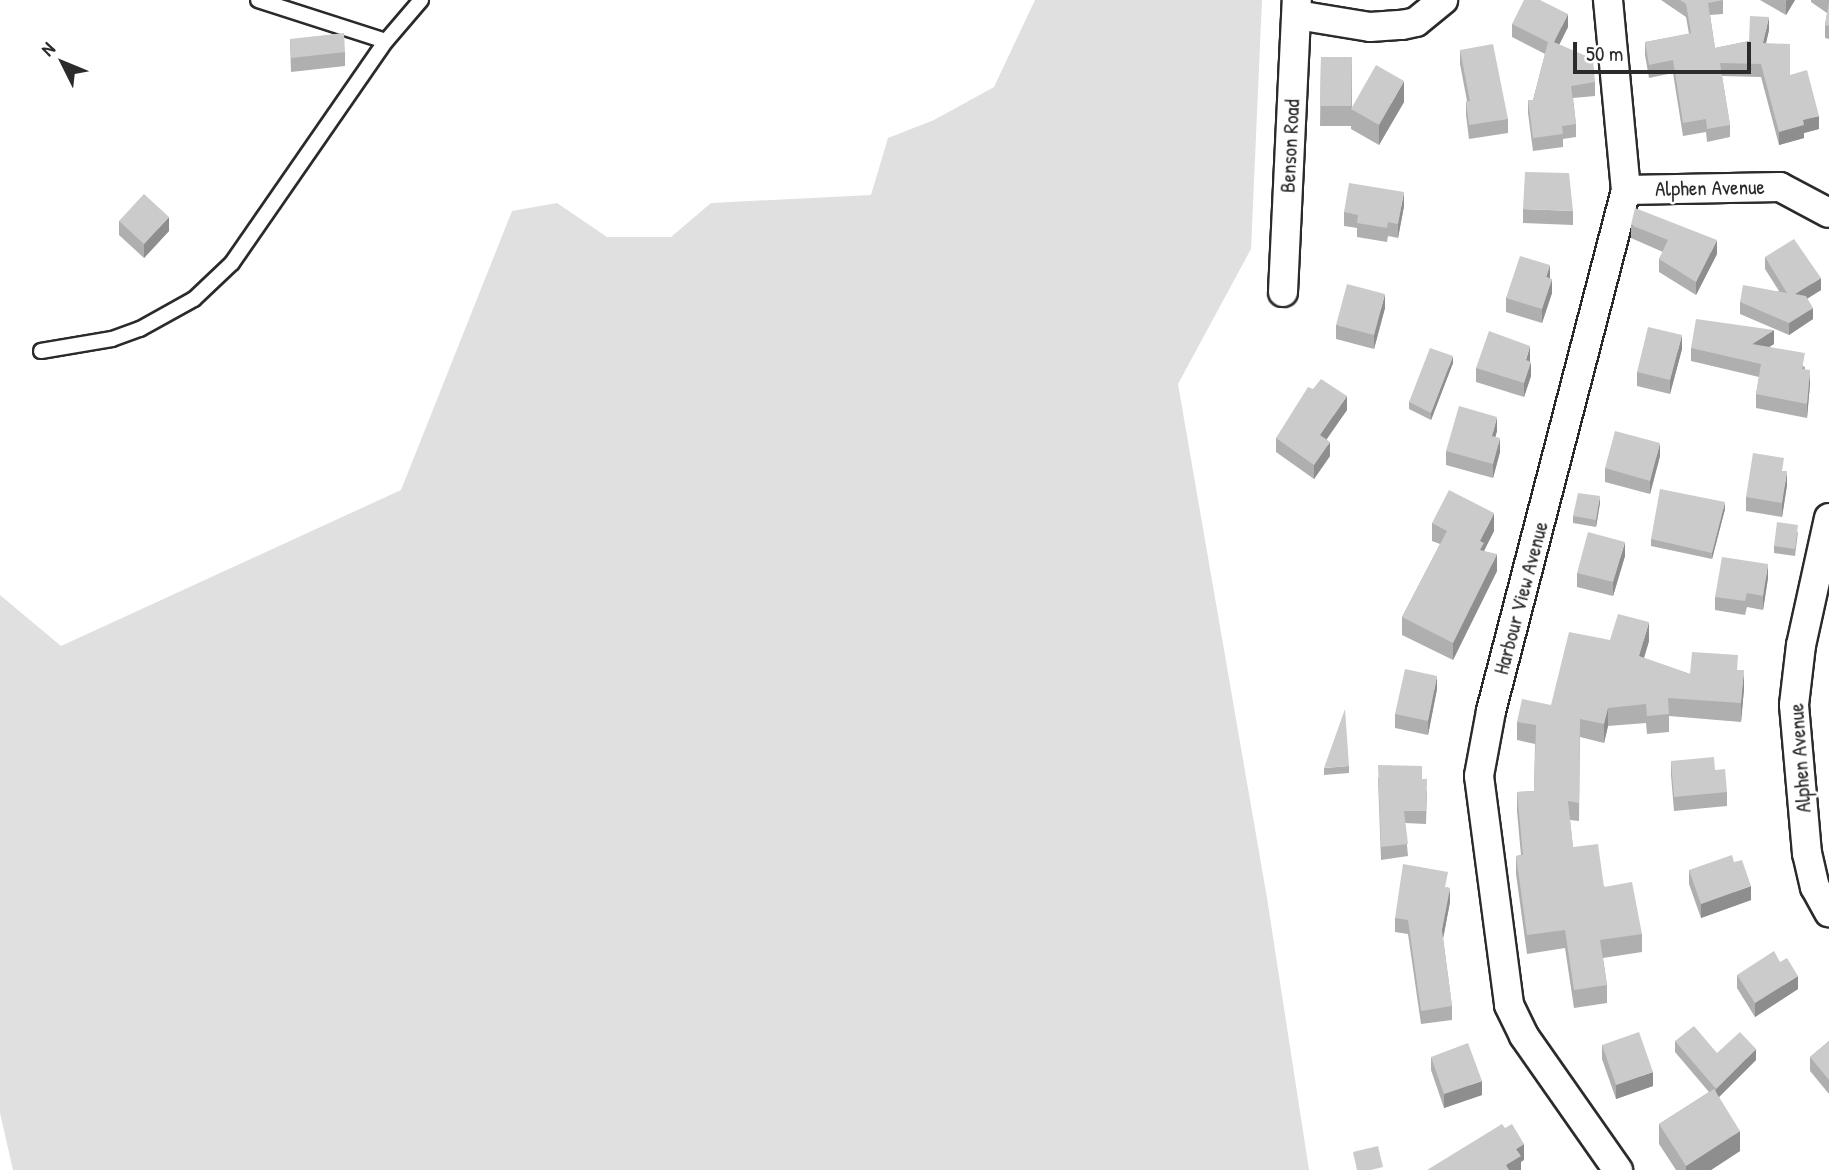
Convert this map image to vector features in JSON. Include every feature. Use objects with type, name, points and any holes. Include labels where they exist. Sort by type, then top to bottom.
[{"type":"street","points":[[1297,7],[1370,27],[1416,22],[1443,0]]},
{"type":"street","name":"Harbour View Avenue","points":[[1608,0],[1626,190],[1490,711],[1479,776],[1509,1005],[1524,1036],[1618,1170]]},
{"type":"street","name":"Benson Road","points":[[1283,292],[1297,7]]},
{"type":"street","name":"Alphen Avenue","points":[[1626,190],[1780,187],[1829,213]]},
{"type":"street","name":"Alphen Avenue","points":[[1829,518],[1801,645],[1794,705],[1807,853],[1815,887],[1829,912]]},
{"type":"lane","points":[[258,0],[386,41]]},
{"type":"lane","points":[[41,351],[122,336],[194,299],[232,263],[386,41],[421,0]]},
{"type":"shaded area","points":[[1035,0],[1262,0],[1251,249],[1178,384],[1267,898],[1309,1170],[13,1170],[0,1113],[0,595],[61,646],[401,490],[512,211],[557,203],[607,237],[671,237],[711,203],[871,195],[888,138],[934,120],[994,87]]},
{"type":"building","points":[[1524,0],[1540,0],[1568,14],[1554,42],[1593,59],[1595,82],[1571,86],[1576,124],[1562,126],[1563,134],[1533,138],[1528,100],[1533,100],[1548,42],[1512,24]]},
{"type":"building","points":[[1680,0],[1723,0],[1708,3],[1715,48],[1749,41],[1750,16],[1769,17],[1763,43],[1790,44],[1790,75],[1807,70],[1819,116],[1803,120],[1804,125],[1779,132],[1761,64],[1720,63],[1730,125],[1707,129],[1706,119],[1683,123],[1673,60],[1649,65],[1645,42],[1691,33],[1686,4]]},
{"type":"building","points":[[1829,3],[1829,26],[1825,25]]},
{"type":"building","points":[[344,33],[345,52],[291,58],[290,39]]},
{"type":"building","points":[[1493,44],[1508,119],[1469,125],[1466,101],[1470,101],[1460,50]]},
{"type":"building","points":[[1321,57],[1352,57],[1351,106],[1320,106]]},
{"type":"building","points":[[1376,65],[1404,81],[1379,125],[1351,109]]},
{"type":"building","points":[[1525,172],[1569,173],[1573,211],[1523,209]]},
{"type":"building","points":[[1349,183],[1404,192],[1398,224],[1388,222],[1387,228],[1357,223],[1358,215],[1344,212]]},
{"type":"building","points":[[144,194],[169,217],[144,244],[119,221]]},
{"type":"building","points":[[1635,208],[1717,240],[1696,282],[1659,259],[1668,240],[1631,225]]},
{"type":"building","points":[[1794,239],[1821,278],[1795,294],[1806,296],[1813,308],[1789,323],[1740,302],[1743,285],[1787,293],[1765,257]]},
{"type":"building","points":[[1520,256],[1550,265],[1546,277],[1552,279],[1542,309],[1506,298]]},
{"type":"building","points":[[1347,284],[1385,294],[1374,335],[1336,325]]},
{"type":"building","points":[[1696,319],[1774,330],[1752,344],[1805,353],[1802,369],[1810,370],[1807,404],[1756,394],[1761,364],[1691,348]]},
{"type":"building","points":[[1648,327],[1682,335],[1670,380],[1637,372]]},
{"type":"building","points":[[1489,331],[1530,346],[1526,360],[1531,362],[1524,383],[1476,368]]},
{"type":"building","points":[[1430,348],[1453,356],[1431,413],[1409,402]]},
{"type":"building","points":[[1321,379],[1347,396],[1320,435],[1330,442],[1314,465],[1276,438],[1308,387],[1313,389]]},
{"type":"building","points":[[1459,406],[1497,417],[1492,436],[1500,438],[1493,464],[1446,451]]},
{"type":"building","points":[[1615,431],[1660,443],[1650,481],[1605,468]]},
{"type":"building","points":[[1753,453],[1784,458],[1782,471],[1787,471],[1782,503],[1746,497]]},
{"type":"building","points":[[1660,489],[1725,502],[1712,553],[1651,539]]},
{"type":"building","points":[[1449,490],[1494,513],[1480,541],[1484,543],[1480,550],[1497,554],[1453,643],[1402,617],[1447,531],[1432,523]]},
{"type":"building","points":[[1578,493],[1600,496],[1596,520],[1573,516]]},
{"type":"building","points":[[1777,522],[1798,525],[1795,549],[1774,546]]},
{"type":"building","points":[[1588,532],[1625,542],[1613,582],[1577,573]]},
{"type":"building","points":[[1722,557],[1768,564],[1763,596],[1747,593],[1745,601],[1715,597]]},
{"type":"building","points":[[1618,614],[1649,622],[1639,656],[1690,674],[1692,652],[1738,655],[1737,670],[1744,670],[1741,703],[1668,698],[1669,714],[1647,716],[1646,704],[1608,708],[1604,724],[1580,719],[1579,803],[1568,801],[1573,847],[1598,844],[1604,887],[1632,882],[1642,934],[1600,940],[1607,985],[1574,990],[1565,930],[1527,935],[1516,856],[1523,855],[1517,792],[1534,791],[1536,725],[1517,722],[1522,699],[1551,705],[1569,632],[1610,640]]},
{"type":"building","points":[[1405,669],[1437,676],[1428,721],[1395,714]]},
{"type":"building","points":[[1345,709],[1349,766],[1324,768]]},
{"type":"building","points":[[1714,757],[1715,770],[1725,769],[1727,792],[1674,797],[1671,761]]},
{"type":"building","points":[[1378,765],[1422,766],[1422,779],[1427,779],[1426,811],[1404,811],[1408,844],[1381,847]]},
{"type":"building","points":[[1732,855],[1734,862],[1742,860],[1751,886],[1701,904],[1689,870]]},
{"type":"building","points":[[1403,864],[1448,872],[1445,887],[1450,888],[1442,930],[1452,1006],[1421,1011],[1408,920],[1395,918]]},
{"type":"building","points":[[1774,951],[1780,962],[1787,958],[1798,976],[1755,1003],[1737,975]]},
{"type":"building","points":[[1694,1026],[1717,1053],[1740,1032],[1756,1049],[1716,1089],[1675,1041]]},
{"type":"building","points":[[1639,1032],[1653,1072],[1616,1085],[1602,1045]]},
{"type":"building","points":[[1829,1041],[1829,1080],[1810,1057]]},
{"type":"building","points":[[1468,1043],[1482,1081],[1444,1094],[1431,1057]]},
{"type":"building","points":[[1714,1089],[1740,1131],[1686,1166],[1659,1124]]},
{"type":"building","points":[[1502,1124],[1505,1128],[1512,1124],[1524,1144],[1516,1149],[1521,1156],[1506,1165],[1509,1170],[1427,1170]]},
{"type":"building","points":[[1378,1146],[1383,1167],[1357,1170],[1353,1152]]}]
